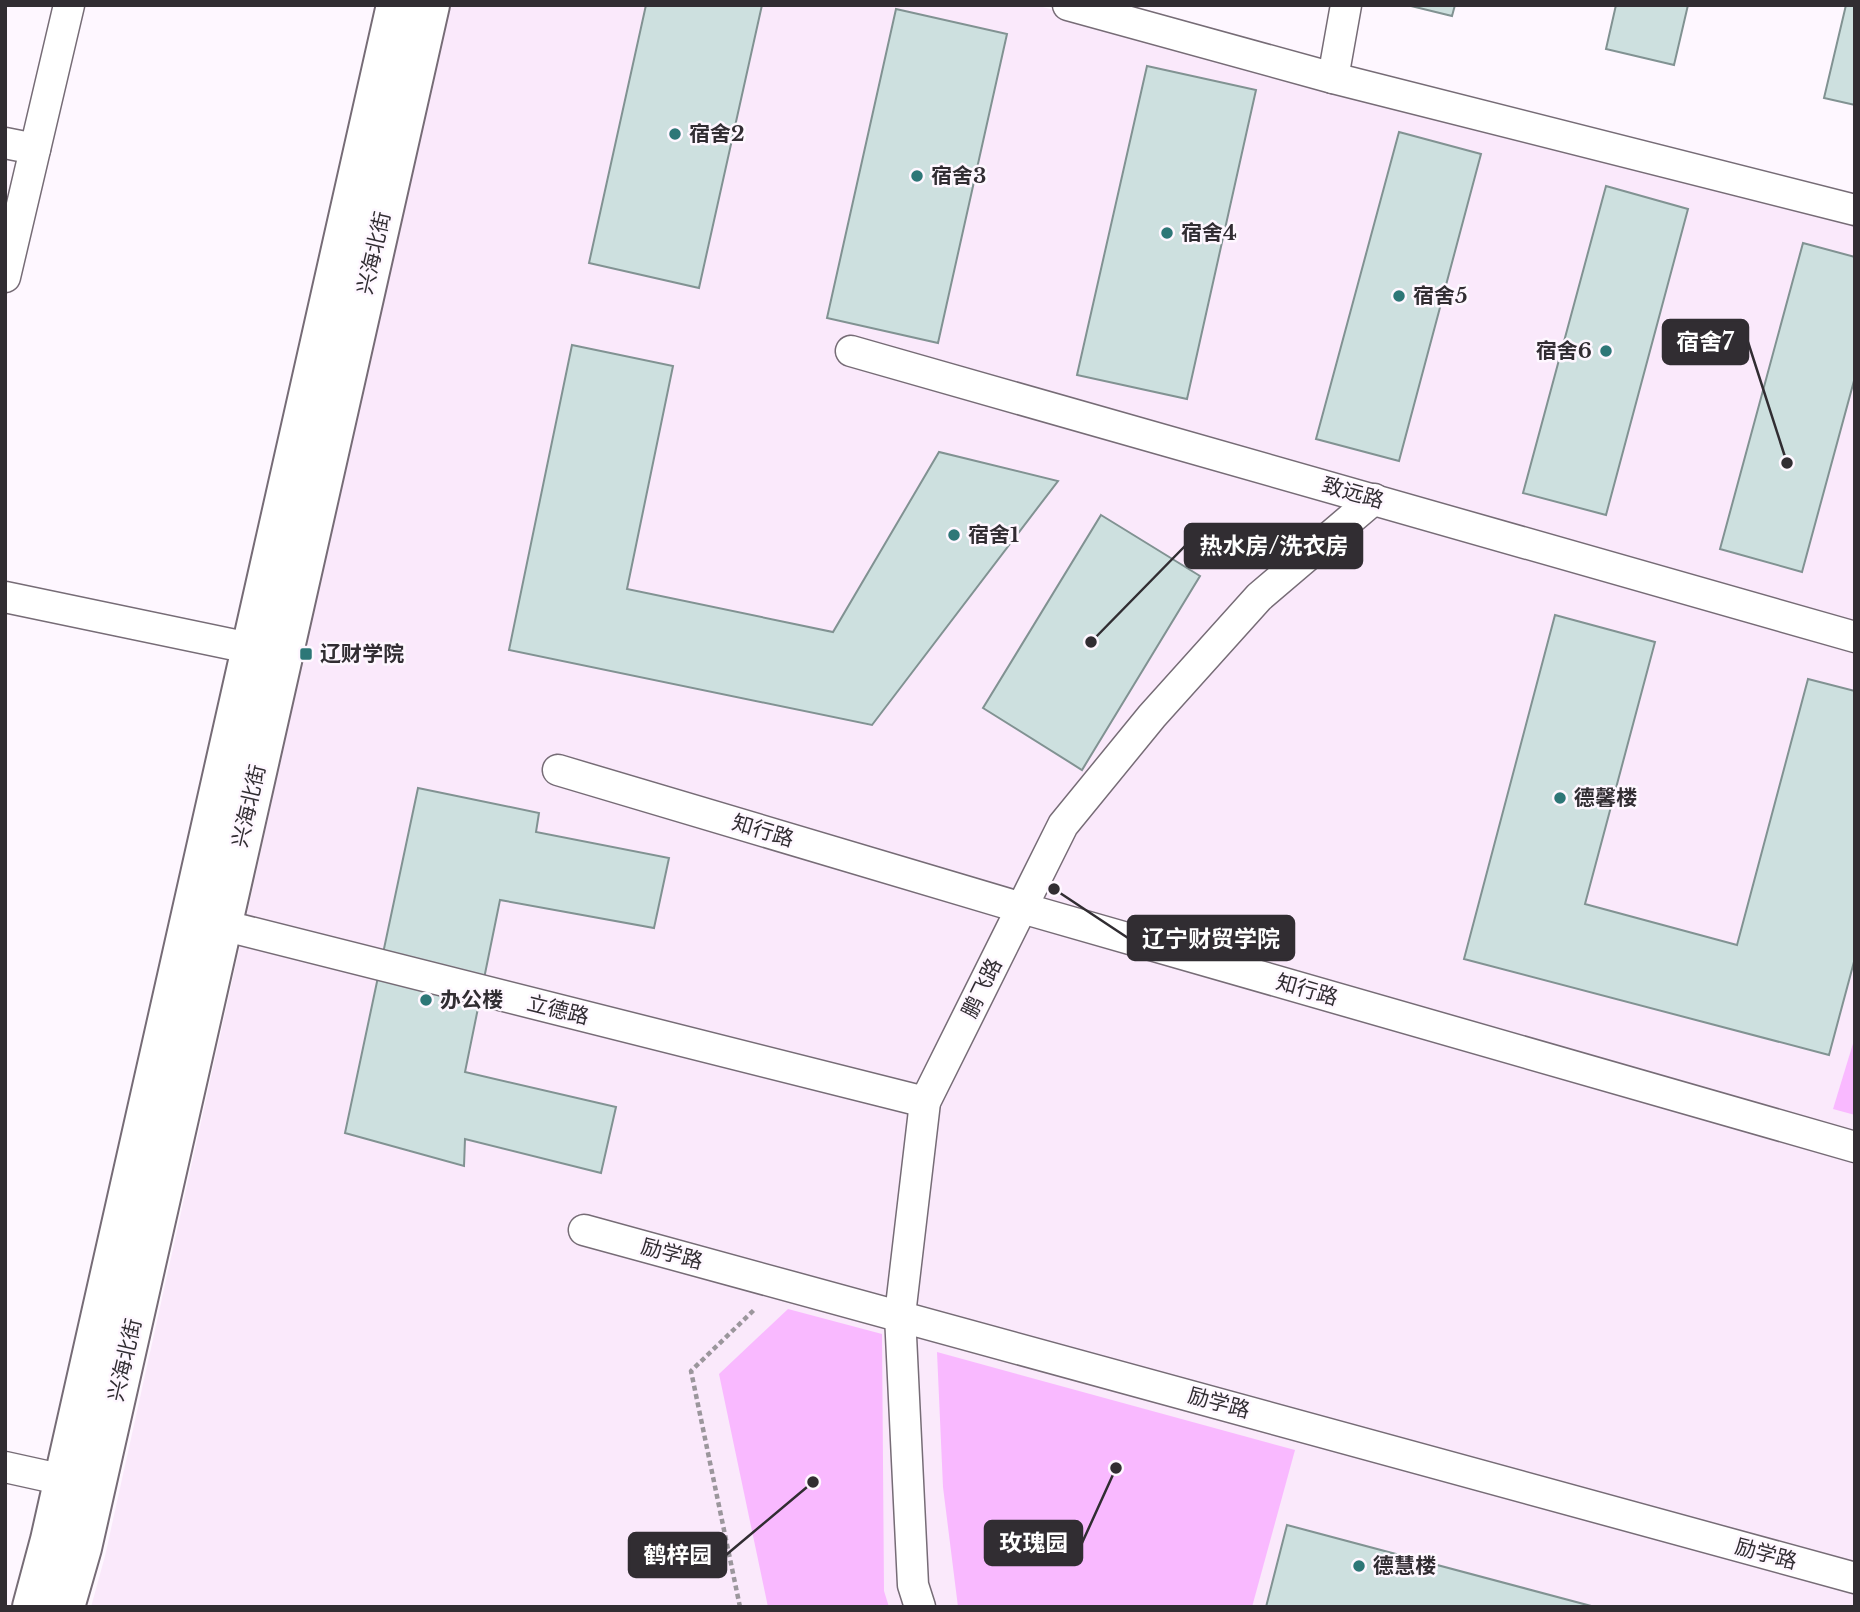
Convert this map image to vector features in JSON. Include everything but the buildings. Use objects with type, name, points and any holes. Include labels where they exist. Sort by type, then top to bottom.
[{"type":"main road","name":"兴海北街","points":[[268,651],[396,5]]},
{"type":"main road","name":"兴海北街","points":[[65,1607],[82,1548],[207,922],[268,651],[430,5]]},
{"type":"main road","name":"兴海北街","points":[[32,1607],[207,922]]},
{"type":"street","points":[[5,277],[69,5]]},
{"type":"street","points":[[1069,5],[1333,78],[1855,210]]},
{"type":"street","points":[[1333,78],[1346,5]]},
{"type":"street","points":[[5,143],[35,149]]},
{"type":"street","name":"致远路","points":[[851,351],[1855,637]]},
{"type":"street","name":"鹏飞路","points":[[920,1607],[913,1585],[900,1315],[925,1102],[1063,825],[1152,716],[1259,597],[1374,499]]},
{"type":"street","points":[[5,597],[268,651]]},
{"type":"street","name":"知行路","points":[[558,770],[1022,908],[1855,1147]]},
{"type":"street","name":"立德路","points":[[207,922],[925,1102]]},
{"type":"street","name":"励学路","points":[[584,1230],[1855,1578]]},
{"type":"street","points":[[5,1467],[64,1480]]},
{"type":"path","points":[[740,1607],[691,1371],[782,1284]]},
{"type":"shaded area","points":[[448,5],[1035,5],[1855,223],[1855,1607],[91,1607],[105,1556]]},
{"type":"shaded area","points":[[1855,1037],[1855,1115],[1833,1109]]},
{"type":"shaded area","points":[[788,1309],[882,1334],[884,1591],[889,1607],[768,1607],[719,1374]]},
{"type":"shaded area","points":[[937,1352],[1295,1450],[1252,1607],[958,1607],[943,1487]]},
{"type":"place","name":"宿舍2","points":[[675,134]]},
{"type":"place","name":"宿舍3","points":[[917,176]]},
{"type":"place","name":"宿舍4","points":[[1167,233]]},
{"type":"place","name":"宿舍5","points":[[1399,296]]},
{"type":"place","name":"宿舍6","points":[[1606,351]]},
{"type":"place","name":"宿舍7","points":[[1787,463]]},
{"type":"place","name":"宿舍1","points":[[954,535]]},
{"type":"place","name":"热水房/洗衣房","points":[[1091,642]]},
{"type":"place","name":"辽财学院","points":[[306,654]]},
{"type":"place","name":"德馨楼","points":[[1560,798]]},
{"type":"place","name":"辽宁财贸学院","points":[[1054,889]]},
{"type":"place","name":"办公楼","points":[[426,1000]]},
{"type":"place","name":"玫瑰园","points":[[1116,1468]]},
{"type":"place","name":"鹤梓园","points":[[813,1482]]},
{"type":"place","name":"德慧楼","points":[[1359,1566]]}]
